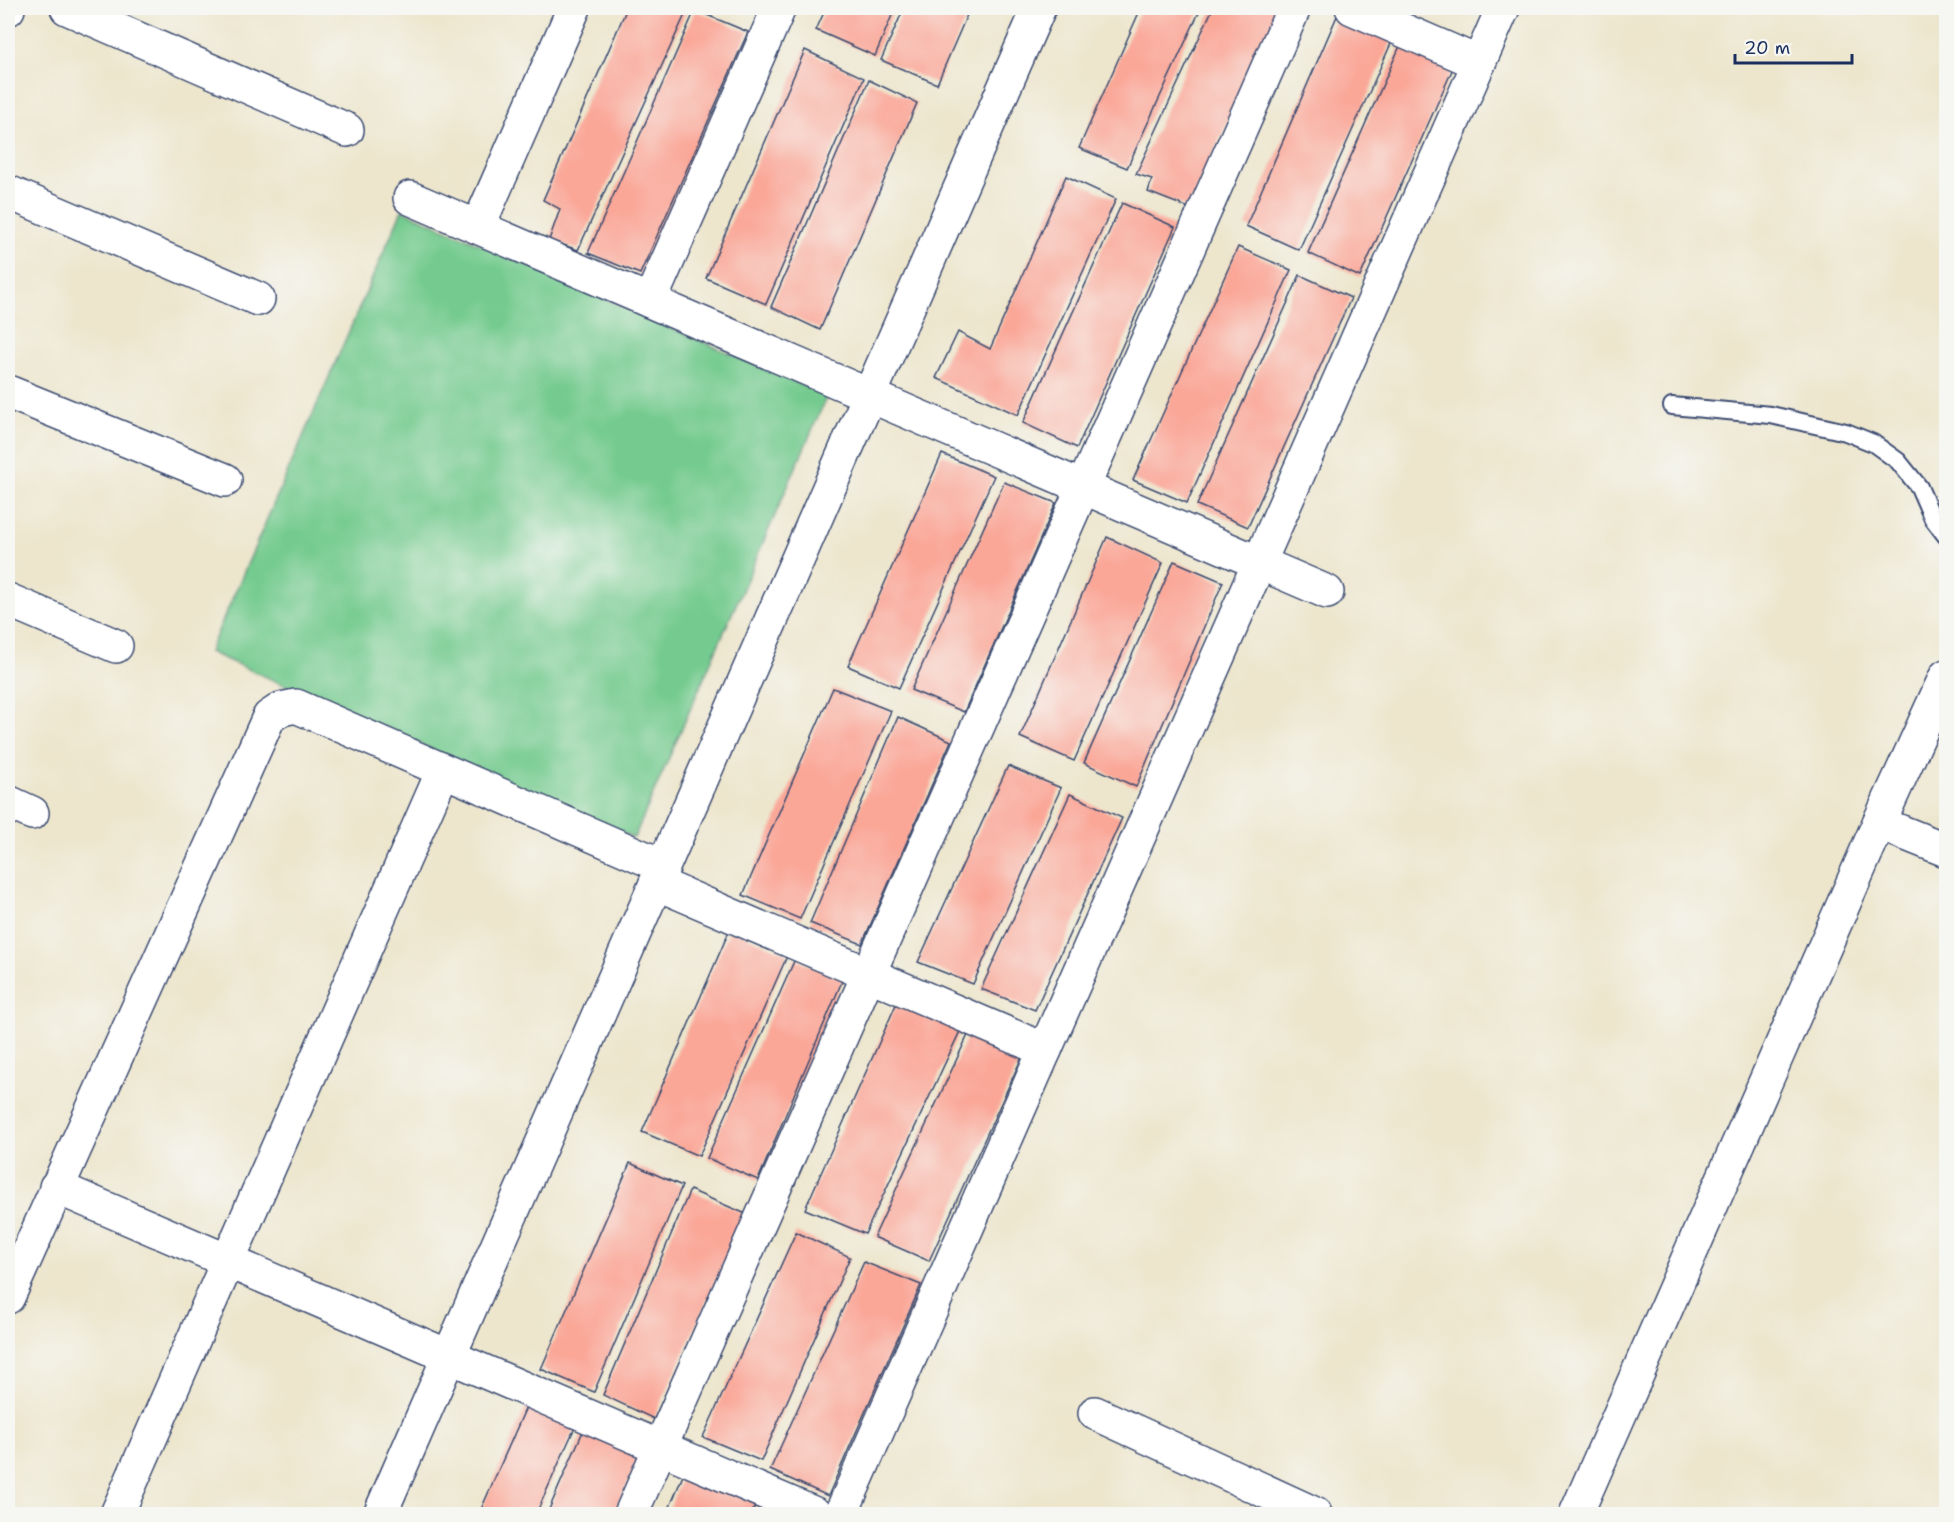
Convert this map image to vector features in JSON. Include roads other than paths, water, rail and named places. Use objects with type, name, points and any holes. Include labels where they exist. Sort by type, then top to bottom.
[{"type":"street","points":[[67,8],[347,130]]},
{"type":"street","points":[[477,227],[574,8]]},
{"type":"street","points":[[650,301],[779,8]]},
{"type":"street","points":[[380,1515],[1039,8]]},
{"type":"street","points":[[631,1515],[1294,8]]},
{"type":"street","points":[[1352,8],[1479,63]]},
{"type":"street","points":[[841,1515],[1503,8]]},
{"type":"street","points":[[8,192],[258,299]]},
{"type":"street","points":[[410,198],[1327,592]]},
{"type":"street","points":[[8,392],[225,480]]},
{"type":"street","points":[[8,600],[116,646]]},
{"type":"street","points":[[1576,1515],[1879,823],[1947,676]]},
{"type":"street","points":[[8,1297],[269,717],[280,709],[296,706],[443,771],[869,974],[1046,1050]]},
{"type":"street","points":[[117,1515],[443,771]]},
{"type":"street","points":[[1879,823],[1947,850]]},
{"type":"street","points":[[56,1187],[815,1515]]},
{"type":"street","points":[[1095,1413],[1315,1515]]},
{"type":"lane","points":[[1672,406],[1771,415],[1846,432],[1873,443],[1898,461],[1919,487],[1933,519],[1947,536]]}]
